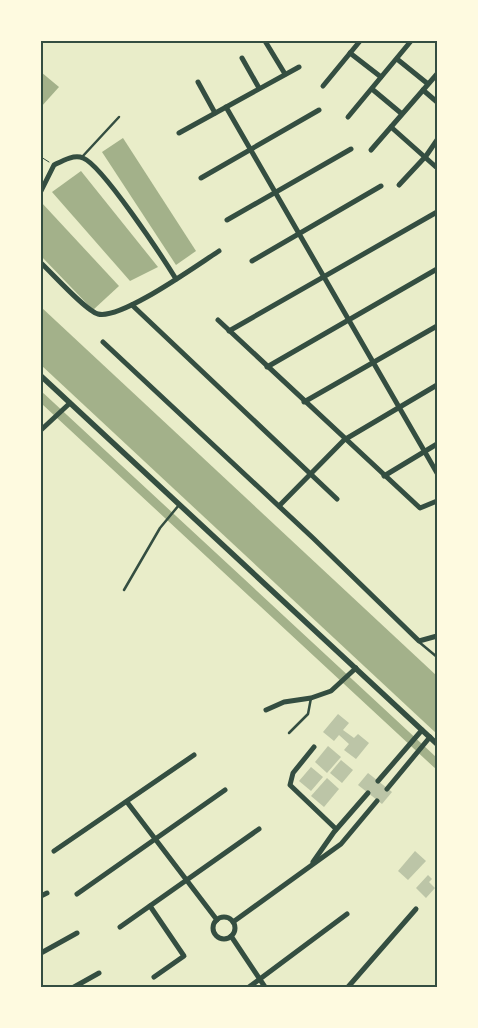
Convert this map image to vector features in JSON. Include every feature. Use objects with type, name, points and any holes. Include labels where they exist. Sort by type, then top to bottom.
[{"type":"street","points":[[265,41],[286,74]]},
{"type":"street","points":[[348,117],[411,41]]},
{"type":"street","points":[[323,86],[357,42]]},
{"type":"street","points":[[350,52],[381,78]]},
{"type":"street","points":[[242,58],[259,88]]},
{"type":"street","points":[[397,59],[428,84]]},
{"type":"street","points":[[179,133],[299,67]]},
{"type":"street","points":[[371,150],[437,74]]},
{"type":"street","points":[[198,82],[215,113]]},
{"type":"street","points":[[372,89],[402,114]]},
{"type":"street","points":[[423,90],[437,102]]},
{"type":"street","points":[[226,107],[437,473]]},
{"type":"street","points":[[200,178],[319,110]]},
{"type":"street","points":[[391,127],[426,156],[436,167]]},
{"type":"street","points":[[398,185],[426,156],[437,140]]},
{"type":"street","points":[[227,220],[351,149]]},
{"type":"street","points":[[41,191],[54,165],[72,158],[82,157],[108,183],[176,279]]},
{"type":"street","points":[[252,261],[381,186]]},
{"type":"street","points":[[229,331],[437,212]]},
{"type":"street","points":[[41,263],[97,314],[108,314],[132,305],[219,252]]},
{"type":"street","points":[[267,367],[437,269]]},
{"type":"street","points":[[132,305],[337,500]]},
{"type":"street","points":[[218,320],[344,440],[420,508],[437,500]]},
{"type":"street","points":[[304,402],[437,326]]},
{"type":"street","points":[[103,342],[279,506],[419,641],[437,636]]},
{"type":"street","points":[[41,376],[437,744]]},
{"type":"street","points":[[279,506],[344,440],[437,385]]},
{"type":"street","points":[[41,430],[70,402]]},
{"type":"street","points":[[384,476],[437,444]]},
{"type":"street","points":[[266,710],[284,702],[311,698],[330,691],[356,668]]},
{"type":"street","points":[[378,781],[422,730]]},
{"type":"street","points":[[387,788],[430,737]]},
{"type":"street","points":[[314,747],[293,773],[290,785],[336,829]]},
{"type":"street","points":[[54,852],[194,755]]},
{"type":"street","points":[[77,894],[225,790]]},
{"type":"street","points":[[311,864],[336,829],[368,793]]},
{"type":"street","points":[[233,922],[341,844],[377,800]]},
{"type":"street","points":[[127,802],[217,920]]},
{"type":"street","points":[[120,926],[187,881],[259,828]]},
{"type":"street","points":[[150,906],[184,956],[154,978]]},
{"type":"street","points":[[348,987],[416,909]]},
{"type":"street","points":[[248,987],[347,914]]},
{"type":"street","points":[[231,936],[220,938],[215,934],[213,926],[217,920],[224,917],[233,922]]},
{"type":"street","points":[[231,936],[234,929],[233,922]]},
{"type":"street","points":[[41,953],[77,933]]},
{"type":"street","points":[[231,936],[265,987]]},
{"type":"street","points":[[74,987],[99,973]]},
{"type":"lane","points":[[82,157],[119,117]]},
{"type":"lane","points":[[124,590],[160,528],[180,504]]},
{"type":"lane","points":[[419,641],[437,657]]},
{"type":"lane","points":[[289,734],[308,714],[311,698]]},
{"type":"path","points":[[41,157],[54,165]]},
{"type":"shaded area","points":[[41,72],[59,87],[41,107]]},
{"type":"shaded area","points":[[123,138],[196,251],[176,265],[102,152]]},
{"type":"shaded area","points":[[81,171],[158,267],[130,281],[52,192]]},
{"type":"shaded area","points":[[41,202],[119,286],[93,310],[41,256]]},
{"type":"shaded area","points":[[41,307],[437,676],[437,734],[41,365]]},
{"type":"building","points":[[338,714],[349,723],[343,730],[354,738],[358,734],[369,743],[356,759],[344,750],[349,744],[339,735],[334,741],[323,732]]},
{"type":"building","points":[[328,746],[341,757],[327,773],[315,762]]},
{"type":"building","points":[[341,760],[353,770],[342,783],[330,773]]},
{"type":"building","points":[[311,767],[323,777],[311,791],[299,781]]},
{"type":"building","points":[[368,773],[392,792],[382,804],[358,785]]},
{"type":"building","points":[[327,778],[339,789],[324,807],[311,796]]},
{"type":"building","points":[[415,851],[426,861],[408,880],[398,871]]},
{"type":"building","points":[[428,875],[432,879],[429,882],[435,888],[426,898],[416,888]]},
{"type":"waterway","points":[[41,397],[437,764]]}]
